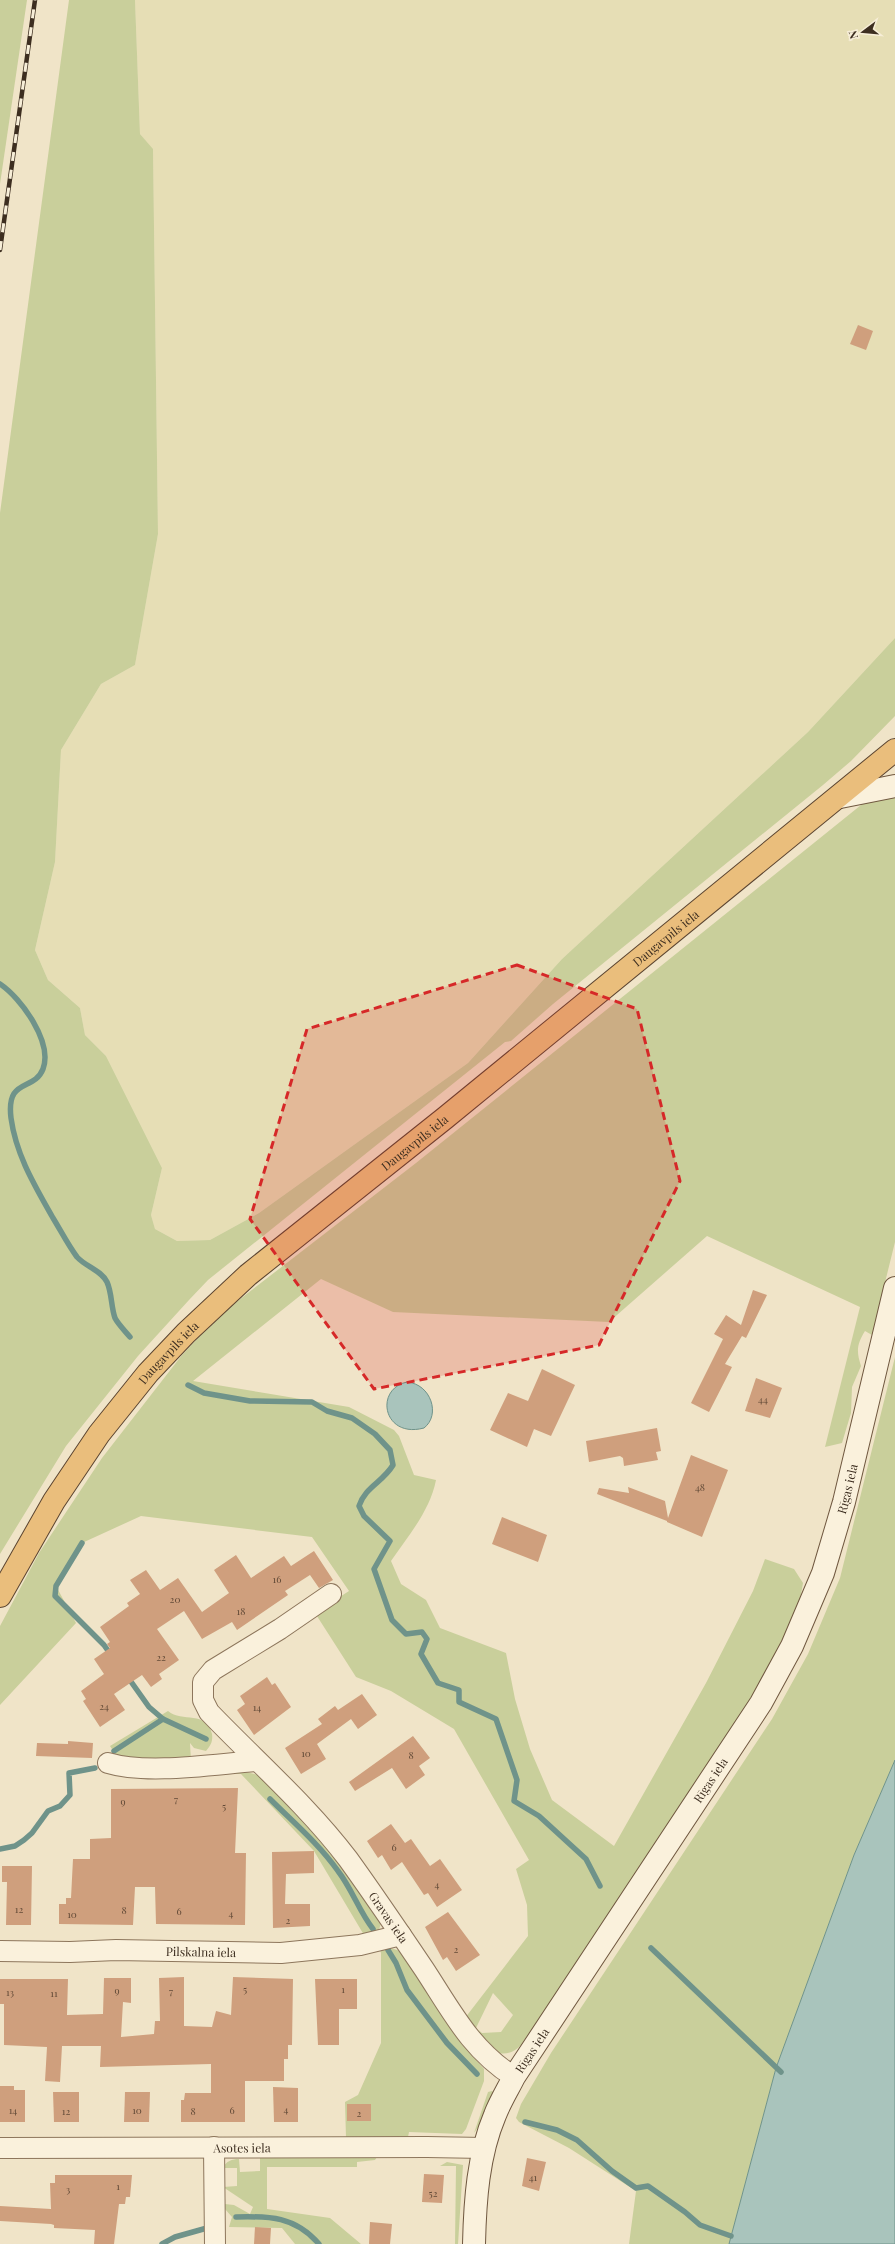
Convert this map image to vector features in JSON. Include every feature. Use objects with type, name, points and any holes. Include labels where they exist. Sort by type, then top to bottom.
[{"type":"highway","name":"Daugavpils iela","points":[[0,1596],[54,1501],[99,1434],[148,1373],[186,1333],[248,1275],[283,1246],[445,1118],[840,797],[895,750]]},
{"type":"main road","points":[[840,797],[895,786]]},
{"type":"main road","name":"Rīgas iela","points":[[474,2244],[477,2191],[484,2148],[495,2116],[514,2077],[761,1702],[792,1646],[823,1573],[842,1509],[895,1288]]},
{"type":"street","name":"Gravas iela","points":[[331,1594],[280,1629],[224,1661],[213,1670],[203,1682],[203,1700],[209,1712],[326,1831],[348,1859],[401,1935],[469,2038],[491,2062],[514,2077]]},
{"type":"street","points":[[108,1762],[133,1768],[151,1768],[257,1761]]},
{"type":"street","name":"Pilskalna iela","points":[[0,1951],[70,1952],[116,1950],[281,1953],[360,1945],[401,1935]]},
{"type":"street","points":[[214,2147],[215,2244]]},
{"type":"street","name":"Asotes iela","points":[[0,2148],[484,2148]]},
{"type":"highlighted area","points":[[517,965],[637,1009],[680,1181],[599,1345],[374,1389],[250,1219],[307,1029]]},
{"type":"shaded area","points":[[135,0],[895,0],[895,638],[808,732],[562,959],[468,1063],[259,1213],[210,1240],[177,1241],[155,1229],[151,1215],[162,1168],[106,1056],[85,1035],[80,1008],[48,980],[35,950],[55,862],[61,750],[101,684],[135,665],[158,534],[153,150],[140,134]]},
{"type":"green space","points":[[0,0],[27,0],[0,184]]},
{"type":"green space","points":[[69,0],[135,0],[140,134],[153,149],[158,534],[135,665],[101,684],[61,750],[55,862],[35,950],[48,980],[80,1008],[85,1035],[106,1056],[162,1168],[151,1215],[155,1229],[177,1241],[210,1240],[259,1213],[468,1063],[562,959],[808,732],[895,638],[895,716],[851,761],[823,785],[553,1004],[511,1041],[505,1042],[208,1280],[138,1356],[66,1446],[0,1554],[0,513]]},
{"type":"green space","points":[[895,791],[895,1242],[872,1335],[865,1331],[860,1340],[858,1356],[861,1366],[852,1387],[851,1413],[842,1443],[825,1447],[860,1307],[707,1236],[609,1322],[393,1312],[321,1279],[193,1381],[349,1407],[394,1430],[399,1436],[414,1475],[436,1480],[424,1513],[391,1561],[401,1584],[426,1600],[440,1628],[506,1653],[515,1699],[530,1749],[552,1800],[614,1846],[706,1683],[753,1591],[765,1559],[794,1569],[803,1583],[800,1600],[772,1663],[721,1747],[521,2045],[512,2052],[508,2053],[493,2052],[465,2018],[528,1936],[527,1905],[516,1869],[529,1860],[454,1729],[391,1691],[356,1677],[315,1613],[349,1591],[312,1537],[141,1516],[82,1543],[56,1586],[76,1623],[0,1705],[0,1626],[39,1553],[102,1458],[182,1355],[197,1339],[235,1303],[416,1163],[866,801]],"holes":[[[493,1993],[513,2015],[501,2032],[482,2033],[476,2028]]]},
{"type":"green space","points":[[895,1357],[895,1760],[854,1855],[776,2068],[729,2244],[629,2244],[636,2191],[569,2148],[519,2122],[516,2118],[521,2104],[551,2053],[772,1719],[808,1654],[840,1578]]},
{"type":"green space","points":[[168,1711],[180,1716],[200,1719],[205,1722],[212,1734],[211,1743],[206,1751],[194,1748],[190,1743],[191,1761],[117,1757],[110,1746]]},
{"type":"green space","points":[[239,1770],[258,1775],[314,1828],[381,1923],[378,1933],[364,1935],[314,1851],[241,1774],[210,1774]]},
{"type":"green space","points":[[385,1946],[403,1952],[461,2042],[484,2069],[484,2081],[466,2129],[462,2134],[409,2132],[408,2137],[346,2138],[345,2102],[358,2095],[381,2043],[381,1953],[379,1947]]},
{"type":"green space","points":[[488,2092],[493,2092],[479,2126],[474,2133]]},
{"type":"green space","points":[[273,2156],[377,2157],[375,2160],[357,2162],[357,2167],[267,2167],[267,2209],[330,2218],[361,2244],[295,2244],[282,2228],[229,2227],[232,2217],[225,2209],[225,2204],[234,2205],[250,2214],[253,2207],[223,2187],[237,2186],[237,2168],[223,2168],[224,2166],[234,2159],[239,2159],[240,2172],[260,2171],[260,2158]]},
{"type":"green space","points":[[447,2162],[463,2165],[458,2244],[455,2244],[456,2166],[440,2166]]},
{"type":"water","points":[[407,1382],[422,1388],[431,1401],[432,1416],[424,1428],[410,1429],[399,1426],[392,1420],[388,1412],[387,1403],[390,1394],[397,1386]]},
{"type":"water","points":[[895,1760],[895,2244],[729,2244],[776,2068],[854,1855]]},
{"type":"building","points":[[858,325],[873,331],[866,350],[850,344]]},
{"type":"building","points":[[753,1290],[767,1295],[746,1338],[742,1336],[725,1364],[732,1367],[709,1412],[691,1403],[723,1339],[714,1334],[726,1315],[741,1325]]},
{"type":"building","points":[[542,1369],[575,1385],[551,1436],[534,1429],[527,1447],[490,1430],[508,1393],[528,1401]]},
{"type":"building","points":[[756,1378],[782,1388],[770,1418],[745,1411]]},
{"type":"building","points":[[657,1428],[661,1451],[656,1452],[658,1460],[624,1466],[623,1458],[620,1456],[589,1462],[586,1441]]},
{"type":"building","points":[[691,1455],[728,1470],[702,1537],[667,1521],[597,1494],[599,1488],[629,1493],[628,1487],[665,1501],[668,1518]]},
{"type":"building","points":[[502,1517],[547,1535],[538,1562],[492,1544]]},
{"type":"building","points":[[314,1551],[333,1580],[319,1588],[310,1575],[285,1591],[288,1595],[237,1630],[232,1622],[202,1639],[184,1611],[157,1629],[179,1660],[159,1674],[162,1679],[151,1687],[142,1675],[114,1694],[125,1710],[100,1727],[83,1701],[86,1699],[81,1691],[104,1674],[94,1659],[110,1648],[107,1644],[110,1642],[100,1627],[129,1606],[127,1603],[140,1594],[130,1580],[146,1570],[160,1590],[178,1578],[202,1612],[229,1593],[214,1570],[236,1555],[251,1578],[284,1556],[291,1566]]},
{"type":"building","points":[[267,1677],[272,1685],[275,1683],[291,1707],[254,1735],[237,1710],[245,1704],[240,1696]]},
{"type":"building","points":[[362,1694],[377,1715],[358,1729],[351,1719],[317,1744],[326,1759],[301,1774],[285,1748],[322,1724],[318,1719],[335,1706],[338,1710]]},
{"type":"building","points":[[413,1736],[430,1758],[419,1766],[425,1775],[406,1789],[392,1768],[355,1791],[349,1782]]},
{"type":"building","points":[[68,1741],[93,1743],[92,1758],[36,1756],[37,1743],[68,1744]]},
{"type":"building","points":[[238,1788],[235,1853],[246,1853],[245,1925],[156,1924],[155,1887],[135,1887],[133,1925],[59,1924],[59,1904],[66,1904],[66,1898],[71,1898],[73,1859],[90,1859],[90,1839],[111,1838],[111,1789]]},
{"type":"building","points":[[391,1824],[405,1843],[411,1839],[430,1866],[440,1859],[462,1890],[437,1907],[428,1893],[424,1895],[402,1862],[391,1870],[382,1855],[378,1858],[367,1841]]},
{"type":"building","points":[[314,1851],[314,1873],[286,1874],[285,1904],[310,1904],[310,1926],[273,1928],[272,1852]]},
{"type":"building","points":[[2,1866],[32,1866],[31,1925],[6,1925],[7,1882],[2,1882]]},
{"type":"building","points":[[448,1912],[480,1955],[456,1971],[447,1957],[443,1960],[425,1927]]},
{"type":"building","points":[[184,1977],[184,2026],[212,2027],[216,2011],[231,2015],[233,1977],[293,1979],[292,2045],[288,2045],[288,2059],[284,2059],[284,2081],[245,2081],[245,2122],[181,2122],[181,2100],[184,2100],[185,2093],[211,2093],[211,2064],[100,2067],[101,2046],[62,2046],[60,2082],[45,2081],[47,2047],[4,2045],[4,2004],[0,2004],[0,1979],[68,1979],[67,2015],[103,2014],[104,1978],[131,1978],[131,2003],[123,2002],[121,2037],[154,2034],[155,2021],[160,2021],[159,1978]]},
{"type":"building","points":[[315,1979],[357,1979],[357,2009],[339,2009],[339,2045],[318,2045]]},
{"type":"building","points":[[0,2086],[14,2086],[14,2090],[25,2090],[25,2122],[0,2122]]},
{"type":"building","points":[[273,2087],[298,2088],[298,2122],[274,2122]]},
{"type":"building","points":[[53,2092],[79,2092],[79,2122],[54,2122]]},
{"type":"building","points":[[125,2092],[150,2092],[149,2122],[124,2122]]},
{"type":"building","points":[[347,2104],[371,2104],[371,2121],[347,2121]]},
{"type":"building","points":[[527,2158],[546,2162],[539,2191],[522,2186]]},
{"type":"building","points":[[424,2174],[444,2175],[442,2203],[422,2202]]},
{"type":"building","points":[[55,2175],[132,2175],[130,2197],[126,2197],[125,2204],[119,2204],[114,2244],[94,2244],[95,2230],[54,2228],[54,2225],[51,2224],[0,2221],[0,2206],[51,2209],[50,2183],[55,2183]]},
{"type":"building","points":[[370,2222],[392,2224],[390,2244],[369,2244]]},
{"type":"building","points":[[255,2227],[271,2228],[270,2244],[254,2244]]},
{"type":"waterway","points":[[0,984],[17,999],[33,1022],[39,1034],[45,1058],[43,1069],[39,1076],[34,1081],[22,1087],[13,1096],[11,1118],[17,1145],[27,1170],[77,1257],[101,1274],[107,1282],[115,1318],[130,1337]]},
{"type":"waterway","points":[[188,1385],[204,1393],[250,1401],[312,1402],[327,1411],[352,1418],[375,1434],[390,1450],[393,1465],[389,1471],[365,1494],[359,1506],[364,1516],[390,1541],[374,1569],[392,1620],[406,1634],[422,1632],[427,1639],[421,1654],[438,1683],[459,1690],[459,1702],[496,1719],[517,1780],[514,1801],[539,1816],[586,1859],[600,1886]]},
{"type":"waterway","points":[[82,1543],[56,1586],[55,1596],[104,1645],[111,1655]]},
{"type":"waterway","points":[[127,1676],[149,1707],[163,1719]]},
{"type":"waterway","points":[[114,1751],[163,1719],[206,1739]]},
{"type":"waterway","points":[[0,1849],[15,1846],[24,1840],[32,1833],[48,1811],[60,1806],[70,1795],[69,1773],[95,1768]]},
{"type":"waterway","points":[[270,1799],[314,1842],[331,1861],[343,1878],[373,1929]]},
{"type":"waterway","points":[[651,1948],[781,2072]]},
{"type":"waterway","points":[[388,1950],[396,1963],[407,1990],[447,2043],[477,2074]]},
{"type":"waterway","points":[[525,2122],[557,2130],[577,2140],[612,2171],[636,2188],[648,2186],[685,2212],[700,2225],[731,2236]]},
{"type":"waterway","points":[[236,2217],[270,2218],[291,2223],[301,2228],[319,2244]]},
{"type":"waterway","points":[[162,2244],[175,2237],[207,2228]]},
{"type":"railway","points":[[0,250],[35,0]]}]
